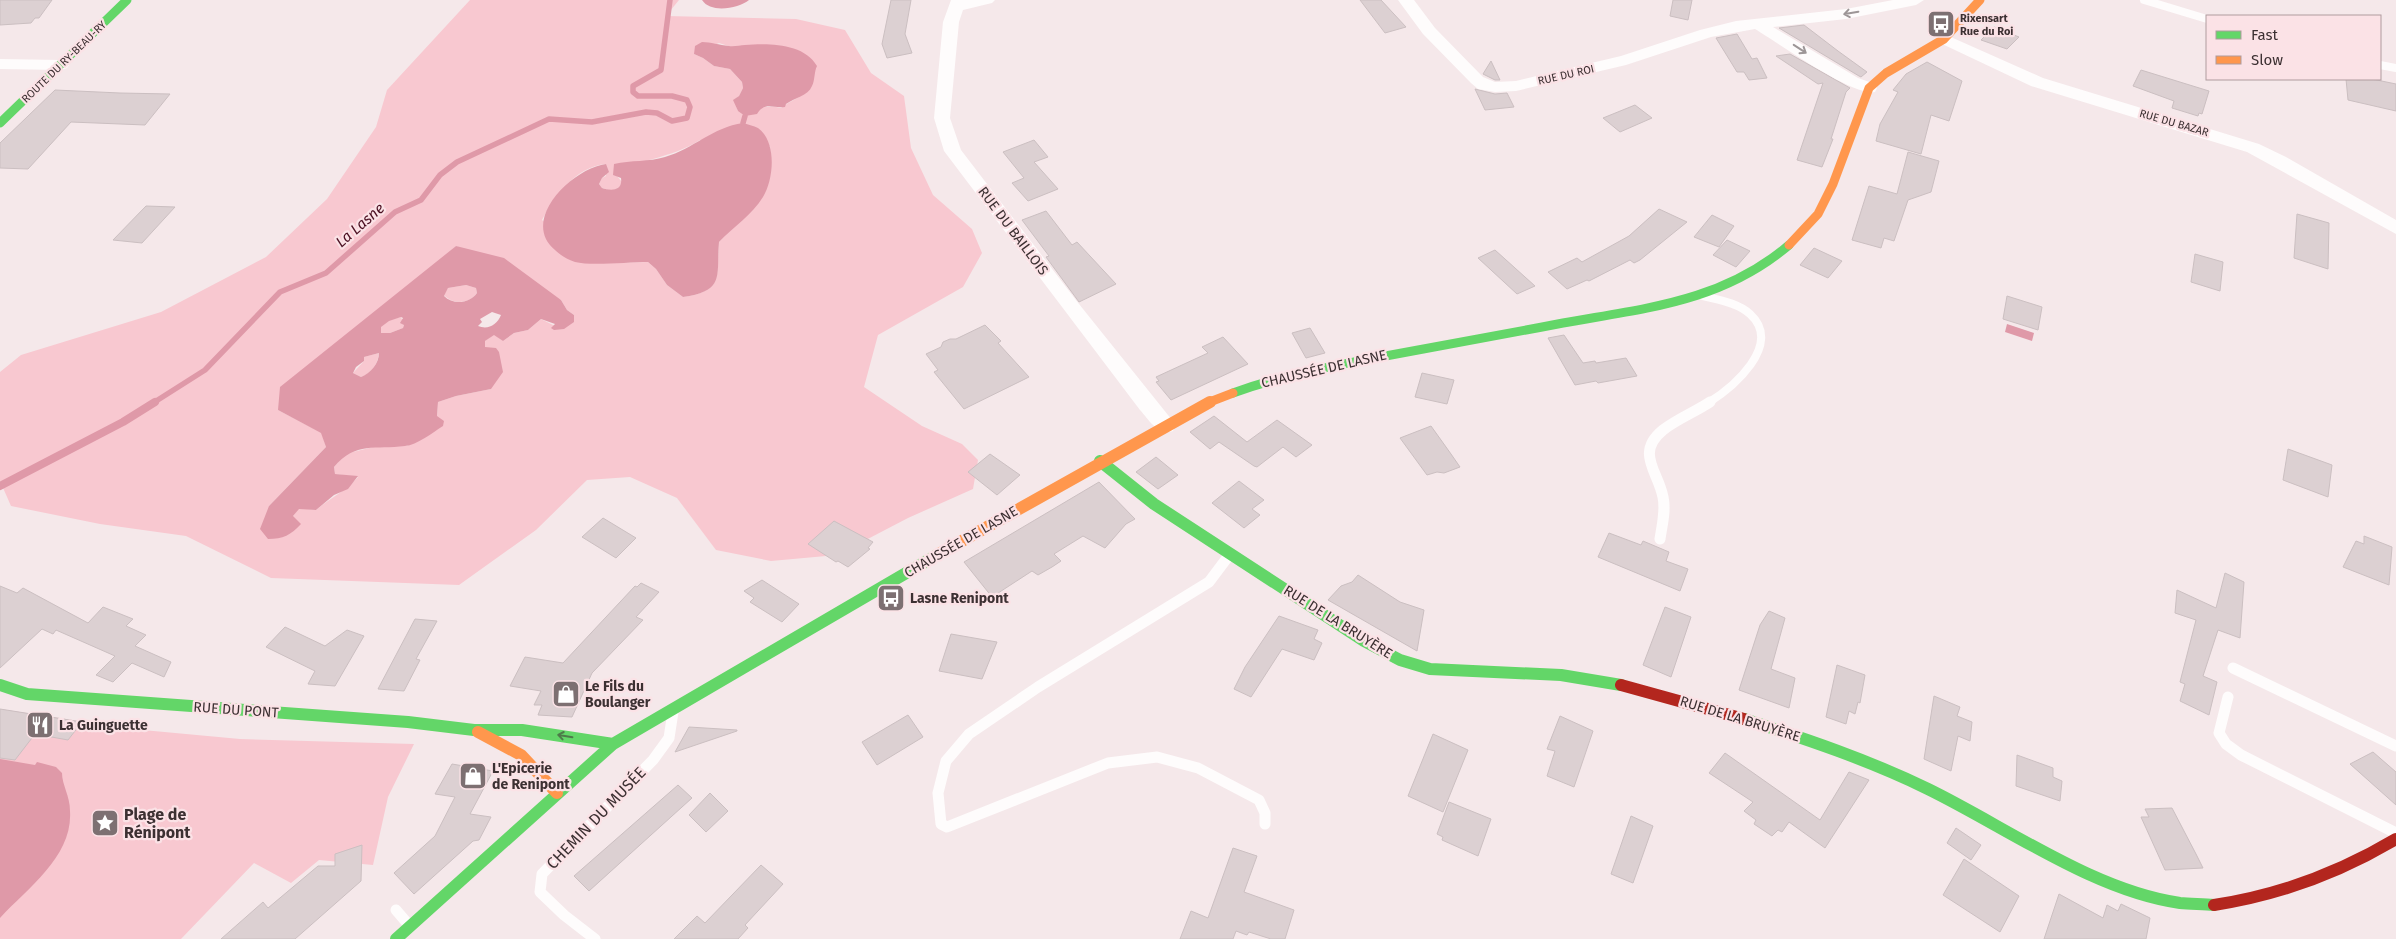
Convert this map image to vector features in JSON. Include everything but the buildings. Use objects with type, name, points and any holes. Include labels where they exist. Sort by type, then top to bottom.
[{"type":"street","name":"ROUTE DU RY-BEAU-RY","points":[[0,123],[127,0]]},
{"type":"street","name":"RUE DU BAILLOIS","points":[[987,0],[957,3],[951,22],[942,118],[947,137],[953,151],[1072,309],[1147,405],[1166,425]]},
{"type":"street","name":"RUE DU ROI","points":[[1406,0],[1429,31],[1477,80],[1495,87],[1516,86],[1626,60],[1706,33],[1758,24],[1846,14],[1916,0]]},
{"type":"street","name":"CHAUSSÉE DE LASNE","points":[[396,939],[613,744],[1100,461],[1207,403],[1256,384],[1302,371],[1633,311],[1700,296],[1742,279],[1780,254],[1818,214],[1833,184],[1870,88],[1886,73],[1944,39],[1980,0]]},
{"type":"street","points":[[1758,24],[1852,82],[1870,88]]},
{"type":"street","name":"RUE DU BAZAR","points":[[1944,39],[2037,82],[2253,148],[2280,161],[2396,228]]},
{"type":"street","points":[[0,64],[61,65]]},
{"type":"street","name":"RUE DE LA BRUYÈRE","points":[[1100,461],[1154,504],[1393,658],[1437,670],[1560,675],[1631,687],[1699,705],[1812,741],[1877,765],[1931,790],[2095,875],[2154,896],[2189,904],[2209,905],[2258,897],[2296,886],[2349,866],[2396,840]]},
{"type":"street","name":"RUE DU PONT","points":[[0,685],[27,694],[408,722],[474,730],[522,730],[613,744]]},
{"type":"street","name":"RUE DU PONT","points":[[474,730],[521,755],[557,793]]},
{"type":"lane","points":[[2144,0],[2206,19]]},
{"type":"lane","points":[[2381,65],[2396,68]]},
{"type":"lane","points":[[1660,539],[1665,508],[1662,490],[1652,473],[1649,461],[1652,443],[1661,431],[1706,404],[1731,385],[1751,364],[1761,345],[1761,330],[1757,321],[1746,311],[1728,302],[1700,296]]},
{"type":"lane","points":[[1230,554],[1209,582],[1038,688],[969,734],[946,761],[938,793],[941,824],[947,827],[1108,763],[1157,757],[1198,768],[1259,800],[1265,813],[1265,824]]},
{"type":"lane","points":[[2233,668],[2396,746]]},
{"type":"lane","points":[[2228,697],[2219,733],[2226,744],[2241,755],[2396,833]]},
{"type":"lane","name":"CHEMIN DU MUSÉE","points":[[595,939],[564,915],[540,892],[542,874],[653,760],[669,738],[672,728],[673,708]]},
{"type":"lane","points":[[396,910],[410,926]]},
{"type":"shaded area","points":[[470,0],[679,0],[666,16],[796,19],[845,30],[871,73],[904,96],[911,148],[933,195],[972,229],[982,253],[963,287],[878,335],[864,387],[922,426],[962,444],[978,460],[973,489],[908,518],[837,555],[771,561],[716,550],[677,498],[630,477],[587,480],[536,530],[459,585],[271,578],[186,536],[100,524],[11,506],[0,481],[0,372],[21,355],[161,312],[266,257],[327,199],[376,127],[387,90]],"holes":[[[719,43],[814,73],[810,87],[803,95],[781,108],[765,107],[738,111],[734,100],[739,96],[743,88],[742,82],[730,69],[714,66],[694,54]],[[700,140],[770,146],[771,165],[765,191],[751,211],[719,242],[716,280],[706,291],[683,297],[667,285],[656,269],[648,262],[591,263],[542,220],[560,192],[585,170],[606,164],[606,176],[602,178],[599,184],[602,188],[614,190],[619,188],[622,182],[617,176],[634,166]],[[456,246],[561,300],[567,310],[574,315],[555,326],[541,319],[528,330],[514,333],[503,341],[494,334],[485,341],[485,348],[496,348],[491,389],[456,396],[438,402],[437,417],[407,446],[377,446],[345,454],[334,467],[335,474],[358,477],[316,510],[299,508],[293,516],[269,506],[326,447],[322,433],[278,410]]]},
{"type":"shaded area","points":[[702,0],[749,0],[732,7],[718,8],[706,4]]},
{"type":"shaded area","points":[[702,42],[731,46],[774,45],[795,49],[811,58],[817,66],[813,84],[804,95],[786,104],[785,107],[770,106],[763,108],[757,114],[745,116],[738,111],[733,100],[739,96],[743,88],[742,82],[730,69],[714,66],[694,54],[695,46]]},
{"type":"shaded area","points":[[743,123],[758,128],[768,142],[772,161],[770,181],[759,203],[719,242],[716,280],[706,291],[683,297],[667,285],[656,269],[648,262],[600,264],[575,262],[557,252],[546,238],[543,224],[547,211],[555,197],[579,175],[606,164],[609,172],[602,178],[599,184],[602,188],[616,189],[620,185],[621,178],[613,175],[614,164],[665,157],[685,149],[722,129]]},
{"type":"shaded area","points":[[456,246],[504,258],[561,300],[567,310],[574,315],[574,322],[564,329],[554,330],[551,328],[555,324],[541,319],[528,330],[514,333],[503,341],[494,335],[485,341],[485,347],[496,348],[499,352],[503,372],[491,389],[456,396],[438,402],[437,416],[444,421],[443,426],[410,445],[366,448],[350,453],[334,467],[335,474],[358,476],[348,489],[334,495],[316,510],[299,509],[293,516],[301,524],[297,528],[290,534],[268,539],[260,529],[269,506],[326,447],[321,433],[278,410],[280,387]],"holes":[[[466,285],[476,288],[477,293],[470,299],[456,302],[444,296],[448,288]],[[492,312],[501,315],[495,324],[489,327],[478,326],[482,322],[480,319]],[[401,317],[403,318],[400,323],[404,325],[403,328],[390,333],[381,333],[381,327],[389,321]],[[379,353],[374,367],[361,377],[353,373],[356,367],[364,361],[364,357]]]},
{"type":"shaded area","points":[[466,285],[476,288],[477,293],[474,297],[456,302],[444,295],[448,288]]},
{"type":"shaded area","points":[[401,317],[404,325],[403,328],[390,333],[381,333],[380,327],[389,320]]},
{"type":"shaded area","points":[[2007,324],[2034,333],[2032,341],[2005,332]]},
{"type":"shaded area","points":[[379,353],[376,364],[368,373],[361,377],[353,373],[364,361],[364,357]]},
{"type":"shaded area","points":[[0,709],[132,729],[240,739],[414,744],[388,797],[373,865],[319,860],[291,883],[254,863],[181,939],[0,939]]},
{"type":"shaded area","points":[[0,759],[35,765],[37,762],[56,767],[62,773],[70,811],[69,827],[57,856],[36,882],[0,918]]},
{"type":"waterway","name":"La Lasne","points":[[153,403],[205,370],[280,292],[326,273],[395,212],[421,200],[440,175],[457,162],[549,119],[592,122],[646,112],[657,113],[672,121],[687,118],[690,107],[687,100],[672,96],[638,96],[633,92],[633,86],[661,70],[670,0]]},
{"type":"waterway","points":[[743,123],[745,116]]},
{"type":"waterway","name":"La Lasne","points":[[0,486],[123,422],[155,402]]},
{"type":"traffic: fast","points":[[0,123],[127,0]]},
{"type":"traffic: fast","points":[[1233,393],[1272,380],[1330,366],[1623,313],[1684,300],[1742,279],[1767,264],[1789,245]]},
{"type":"traffic: fast","points":[[1100,461],[1154,504],[1364,641],[1400,660],[1430,669],[1561,675],[1621,685]]},
{"type":"traffic: fast","points":[[396,939],[613,744],[937,555]]},
{"type":"traffic: fast","points":[[0,685],[27,694],[408,722],[474,730],[522,730],[613,744]]},
{"type":"traffic: fast","points":[[1744,719],[1837,751],[1906,779],[1960,805],[2067,863],[2105,880],[2143,894],[2179,903],[2214,905]]},
{"type":"traffic: slow","points":[[1789,245],[1818,214],[1833,184],[1869,88],[1886,73],[1944,39],[1980,0]]},
{"type":"traffic: slow","points":[[937,555],[1207,403],[1233,393]]},
{"type":"traffic: slow","points":[[478,732],[521,755],[557,793]]},
{"type":"traffic: jam","points":[[1621,685],[1744,719]]},
{"type":"traffic: jam","points":[[2214,905],[2262,896],[2309,882],[2354,863],[2396,839]]},
{"type":"place","name":"Rixensart Rue du Roi","points":[[1941,24]]},
{"type":"place","name":"Lasne Renipont","points":[[891,598]]},
{"type":"place","name":"Le Fils du Boulanger","points":[[566,694]]},
{"type":"place","name":"La Guinguette","points":[[40,725]]},
{"type":"place","name":"L'Epicerie de Renipont","points":[[473,776]]},
{"type":"place","name":"Plage de Rénipont","points":[[105,823]]}]
